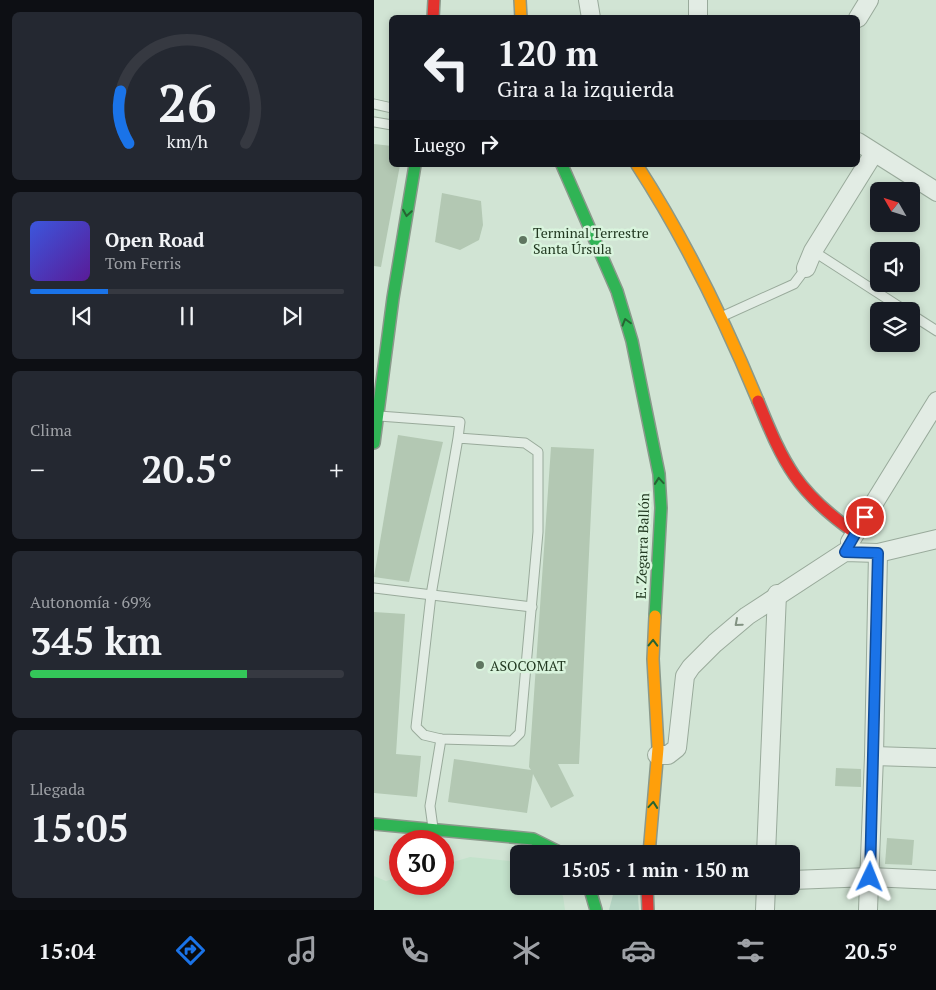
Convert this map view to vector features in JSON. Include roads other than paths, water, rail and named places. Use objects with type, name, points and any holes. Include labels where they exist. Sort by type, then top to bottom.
[{"type":"street","points":[[433,15],[434,0]]},
{"type":"street","points":[[520,0],[521,15]]},
{"type":"street","points":[[588,0],[591,15]]},
{"type":"street","points":[[698,0],[698,15]]},
{"type":"street","points":[[860,15],[869,0]]},
{"type":"street","points":[[860,143],[936,192]]},
{"type":"street","points":[[806,268],[813,250],[874,153]]},
{"type":"street","points":[[374,443],[378,416],[378,370],[415,167]]},
{"type":"street","name":"E. Zegarra Ballón","points":[[563,167],[617,291],[632,341],[659,474],[661,508],[653,658],[658,731],[650,845]]},
{"type":"street","points":[[638,167],[663,203],[721,317],[784,457],[800,486],[836,520],[855,533]]},
{"type":"street","points":[[657,755],[668,755],[677,748],[686,676],[692,667],[747,616],[777,594],[845,552],[936,401]]},
{"type":"street","points":[[845,552],[878,553],[936,539]]},
{"type":"street","points":[[868,910],[874,756],[878,553]]},
{"type":"street","points":[[766,845],[777,594]]},
{"type":"street","points":[[874,756],[936,758]]},
{"type":"street","points":[[374,824],[425,830]]},
{"type":"street","points":[[454,833],[533,839],[545,845]]},
{"type":"street","points":[[800,880],[870,877],[936,880]]},
{"type":"street","points":[[592,895],[596,910]]},
{"type":"street","points":[[647,895],[648,910]]},
{"type":"street","points":[[765,910],[766,895]]},
{"type":"lane","points":[[374,104],[389,107]]},
{"type":"lane","points":[[374,122],[389,124]]},
{"type":"lane","points":[[813,250],[892,302]]},
{"type":"lane","points":[[721,317],[794,284],[806,268]]},
{"type":"lane","points":[[920,320],[936,331]]},
{"type":"lane","points":[[378,416],[460,422],[432,595],[416,727],[424,735],[441,739],[512,741],[520,733],[532,607],[538,532],[538,452],[525,443],[458,438]]},
{"type":"lane","points":[[374,588],[532,607]]},
{"type":"lane","points":[[434,830],[430,806],[441,739]]},
{"type":"place","name":"Terminal Terrestre Santa Úrsula","points":[[523,240]]},
{"type":"place","name":"ASOCOMAT","points":[[480,665]]}]
